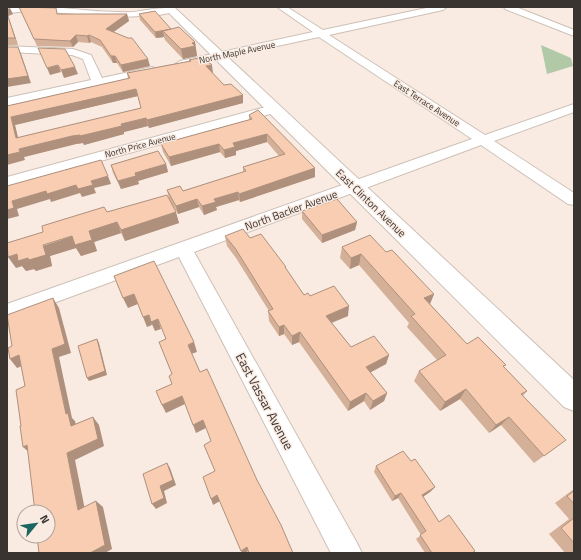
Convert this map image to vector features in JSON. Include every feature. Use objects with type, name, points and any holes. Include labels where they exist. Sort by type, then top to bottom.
[{"type":"main road","name":"East Clinton Avenue","points":[[169,9],[574,398]]},
{"type":"street","name":"East Terrace Avenue","points":[[281,7],[574,200]]},
{"type":"street","points":[[395,7],[410,14]]},
{"type":"street","name":"North Maple Avenue","points":[[7,102],[444,7]]},
{"type":"street","points":[[508,7],[574,34]]},
{"type":"street","points":[[7,10],[46,8],[90,14],[126,15],[169,9]]},
{"type":"street","points":[[7,49],[73,52],[87,57],[98,82]]},
{"type":"street","name":"North Backer Avenue","points":[[7,312],[184,250],[574,108]]},
{"type":"street","name":"North Price Avenue","points":[[7,182],[273,109]]},
{"type":"street","name":"East Vassar Avenue","points":[[184,250],[347,553]]},
{"type":"green space","points":[[541,45],[571,58],[573,66],[547,74]]},
{"type":"building","points":[[19,7],[56,8],[57,14],[127,14],[106,29],[128,38],[132,38],[148,59],[121,65],[115,56],[111,56],[100,40],[89,35],[76,35],[70,41],[34,39]]},
{"type":"building","points":[[155,11],[171,29],[155,32],[139,14]]},
{"type":"building","points":[[7,13],[15,38],[7,38]]},
{"type":"building","points":[[179,27],[195,42],[192,43],[195,46],[181,49],[163,31]]},
{"type":"building","points":[[7,47],[18,47],[28,76],[7,79]]},
{"type":"building","points":[[38,48],[65,49],[75,67],[61,70],[58,65],[47,68]]},
{"type":"building","points":[[203,57],[212,65],[206,66],[224,85],[231,84],[243,95],[147,120],[146,118],[121,124],[122,126],[19,149],[20,152],[7,155],[7,106],[130,78],[127,73],[191,61],[189,60]],"holes":[[[136,89],[141,108],[16,138],[11,117]]]},
{"type":"building","points":[[258,110],[315,168],[239,194],[238,192],[214,199],[216,202],[202,206],[197,199],[176,206],[167,190],[180,186],[183,191],[246,171],[243,167],[285,154],[267,134],[233,143],[235,147],[224,150],[219,144],[169,157],[161,144],[252,119],[249,115]]},
{"type":"building","points":[[158,151],[166,164],[135,173],[136,176],[118,181],[111,165]]},
{"type":"building","points":[[101,160],[108,176],[91,181],[93,185],[78,189],[76,185],[47,194],[46,191],[12,201],[14,208],[7,210],[7,186]]},
{"type":"building","points":[[167,195],[176,212],[121,230],[117,222],[89,231],[92,240],[75,245],[72,236],[43,245],[46,255],[29,260],[28,258],[18,261],[17,254],[8,257],[7,243],[43,232],[42,226],[104,207],[107,212]]},
{"type":"building","points":[[337,199],[357,222],[322,235],[302,211]]},
{"type":"building","points":[[243,229],[250,238],[261,234],[286,267],[304,295],[308,293],[310,296],[334,286],[349,306],[326,316],[351,347],[374,336],[389,355],[366,367],[387,393],[373,401],[366,393],[350,402],[300,332],[292,336],[284,325],[279,327],[268,311],[273,309],[235,248],[225,236]]},
{"type":"building","points":[[370,235],[386,252],[392,250],[434,294],[424,298],[467,344],[478,337],[506,365],[503,366],[527,391],[521,394],[566,440],[544,456],[509,417],[496,425],[466,389],[445,402],[419,371],[446,355],[411,316],[415,314],[361,254],[351,258],[342,247]]},
{"type":"building","points":[[154,261],[194,342],[188,345],[200,372],[207,369],[257,480],[281,525],[293,553],[249,553],[247,547],[241,551],[217,495],[211,499],[203,477],[215,471],[204,445],[211,441],[203,420],[193,425],[182,396],[162,405],[156,391],[172,384],[169,376],[172,374],[159,342],[166,339],[158,319],[151,322],[149,315],[143,317],[134,294],[123,298],[114,276]]},
{"type":"building","points":[[53,298],[65,344],[52,349],[66,414],[68,413],[71,426],[93,417],[98,439],[67,453],[78,510],[96,501],[105,545],[90,553],[39,553],[38,544],[56,544],[56,504],[34,504],[27,445],[23,447],[16,390],[25,386],[19,355],[10,359],[8,348],[12,346],[7,315]]},
{"type":"building","points":[[97,339],[105,371],[87,378],[78,346]]},
{"type":"building","points":[[403,451],[411,461],[415,459],[435,487],[422,495],[439,522],[449,515],[475,551],[472,553],[432,553],[420,535],[426,531],[401,493],[395,496],[376,466]]},
{"type":"building","points":[[167,463],[173,480],[160,486],[164,498],[152,504],[143,474]]},
{"type":"building","points":[[574,491],[574,504],[567,496]]},
{"type":"building","points":[[574,518],[574,543],[561,528]]}]
